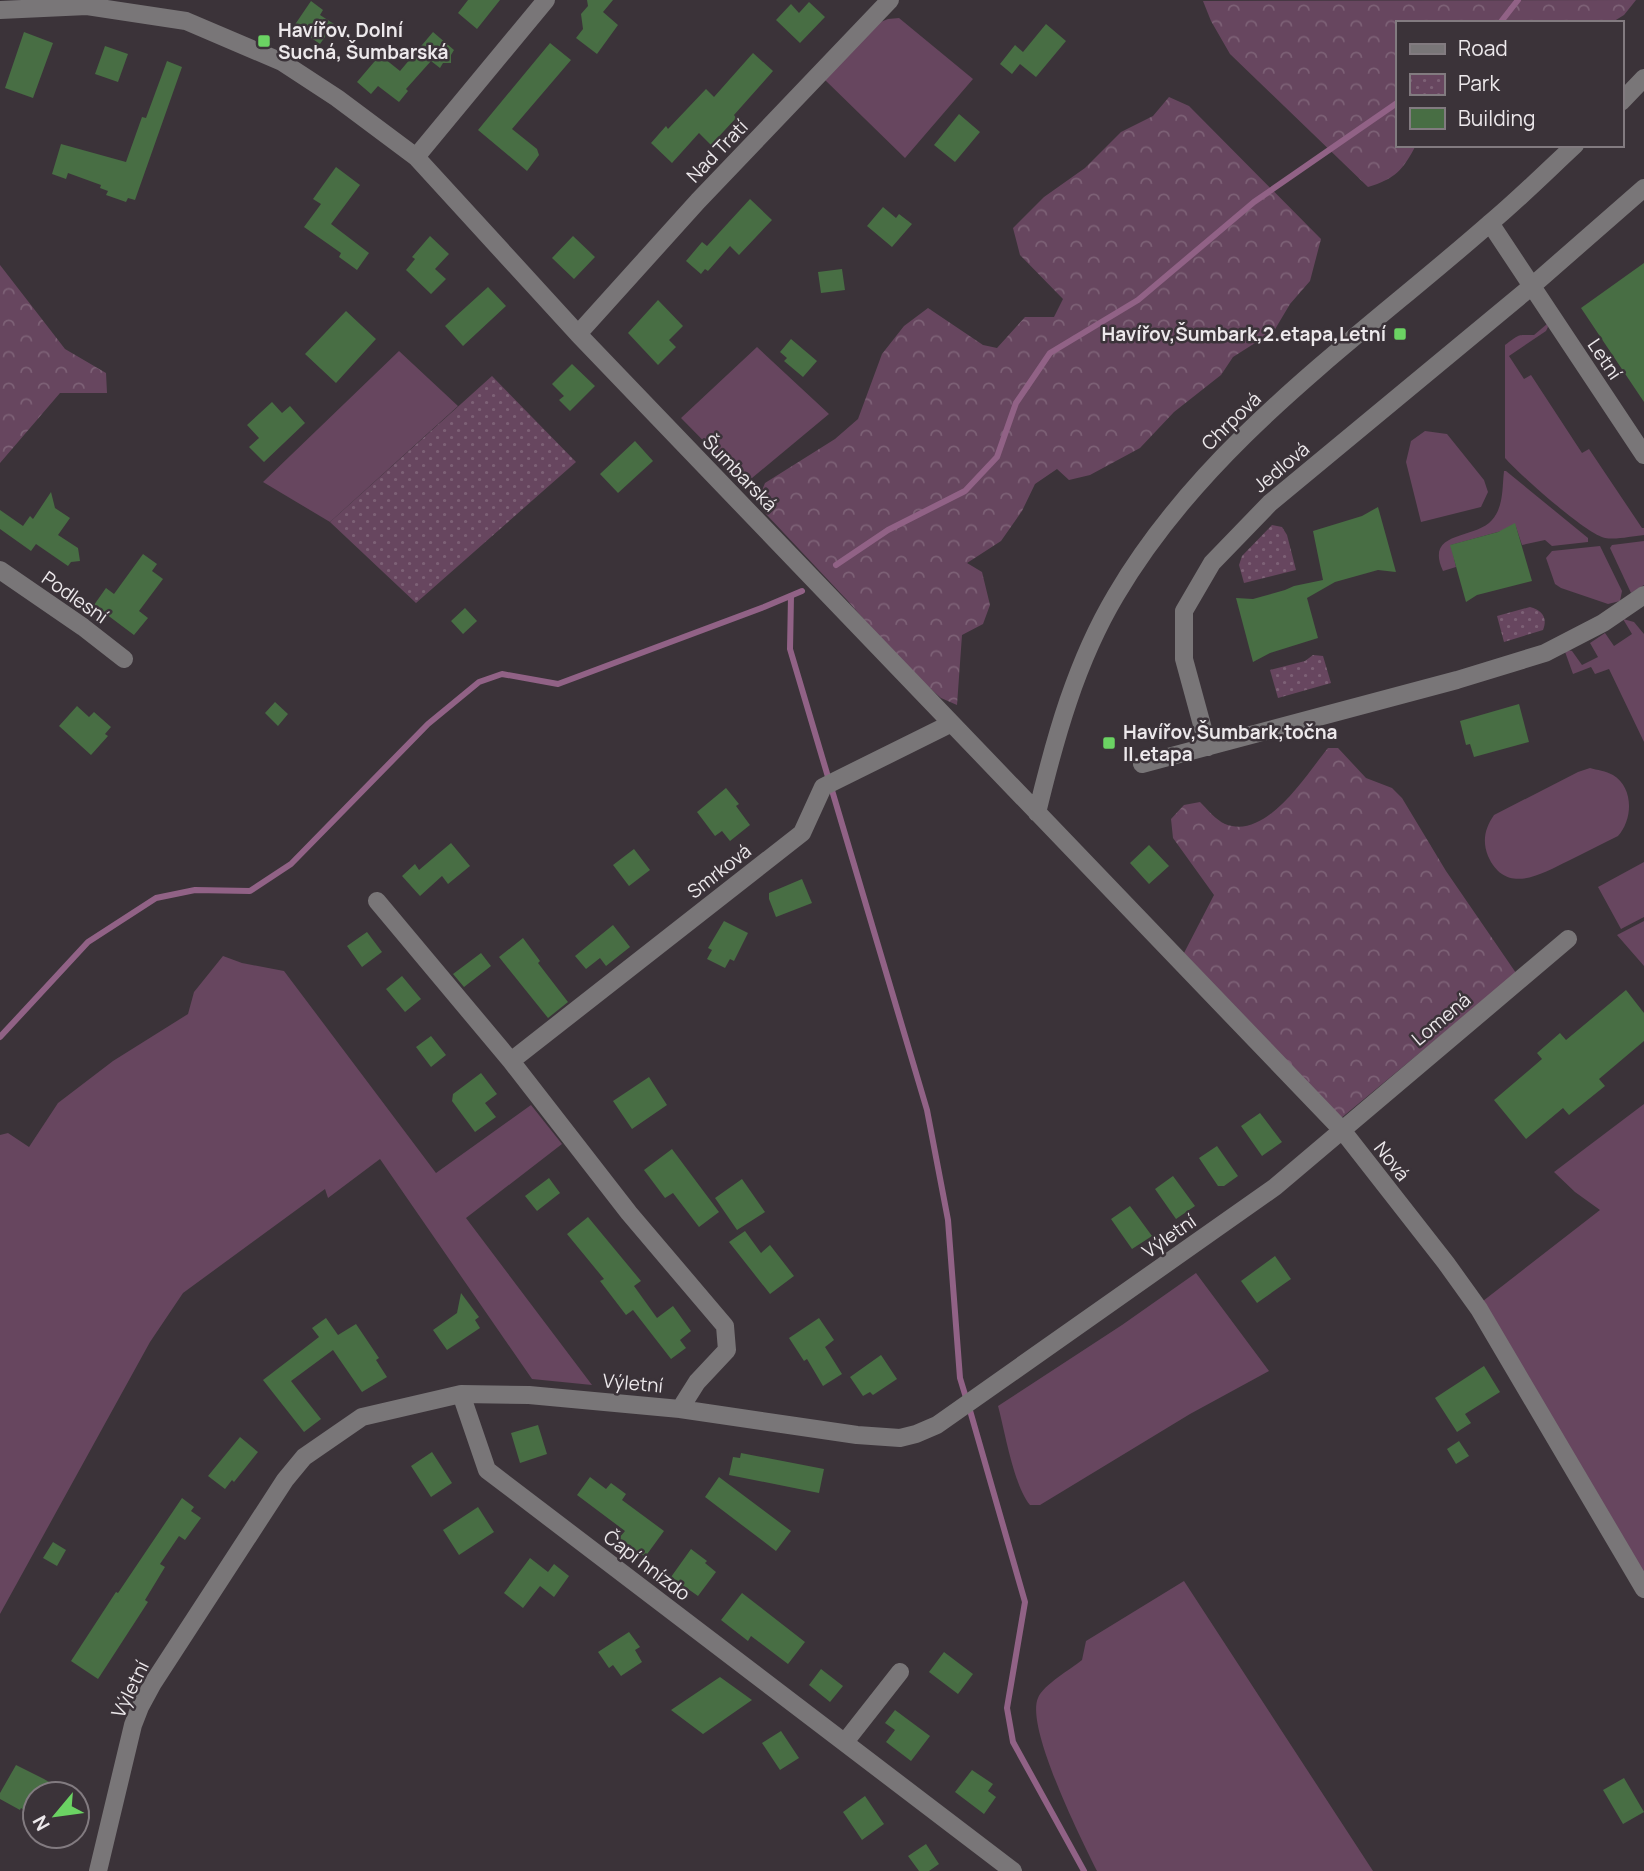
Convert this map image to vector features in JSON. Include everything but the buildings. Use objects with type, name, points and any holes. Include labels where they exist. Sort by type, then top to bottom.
[{"type":"street","points":[[416,158],[546,0]]},
{"type":"street","name":"Nad Tratí","points":[[578,334],[698,201],[890,0]]},
{"type":"street","name":"Šumbarská","points":[[0,10],[87,6],[186,21],[282,62],[337,98],[416,158],[578,334],[1037,813]]},
{"type":"street","points":[[1623,100],[1644,78]]},
{"type":"street","name":"Chrpová","points":[[1037,813],[1070,694],[1093,638],[1127,577],[1167,518],[1255,425],[1343,346],[1490,223],[1573,147]]},
{"type":"street","points":[[1532,286],[1644,188]]},
{"type":"street","name":"Letní","points":[[1490,223],[1644,455]]},
{"type":"street","name":"Jedlová","points":[[1208,747],[1184,659],[1185,611],[1212,563],[1270,503],[1532,286]]},
{"type":"street","name":"Podlesní","points":[[0,570],[124,659]]},
{"type":"street","points":[[1142,764],[1457,680],[1545,653],[1603,623],[1644,595]]},
{"type":"street","name":"Smrková","points":[[511,1061],[802,833],[823,788],[950,724]]},
{"type":"street","name":"Nová","points":[[1037,813],[1342,1130],[1479,1309],[1644,1589]]},
{"type":"street","points":[[377,901],[511,1061],[629,1213],[725,1326],[727,1350],[697,1382],[680,1409]]},
{"type":"street","name":"Lomená","points":[[1342,1130],[1567,939]]},
{"type":"street","name":"Výletní","points":[[99,1871],[133,1725],[153,1683],[285,1480],[304,1457],[362,1417],[461,1394],[529,1395],[680,1409],[857,1435],[900,1438],[916,1434],[937,1425],[1276,1187],[1342,1130]]},
{"type":"street","name":"Čapí hnízdo","points":[[461,1394],[487,1470],[1013,1871]]},
{"type":"street","points":[[845,1742],[900,1672]]},
{"type":"green space","points":[[1636,0],[1624,15],[1614,21],[1396,21],[1396,147],[1415,147],[1397,172],[1385,181],[1368,187],[1230,54],[1203,1]]},
{"type":"green space","points":[[899,18],[973,79],[905,158],[824,79],[878,23]]},
{"type":"green space","points":[[1169,97],[1189,106],[1321,239],[1310,281],[1290,304],[1274,331],[1233,357],[1221,375],[1174,412],[1140,448],[1090,475],[1069,480],[1057,469],[1035,484],[1022,511],[1001,541],[967,563],[982,572],[990,605],[983,624],[962,635],[957,705],[941,698],[904,665],[766,514],[760,495],[765,483],[835,439],[858,419],[882,354],[904,326],[928,308],[983,345],[997,348],[1025,317],[1054,317],[1063,299],[1020,255],[1013,228],[1044,197],[1085,168],[1121,132],[1153,116]]},
{"type":"green space","points":[[0,265],[65,349],[106,373],[107,393],[60,393],[0,463]]},
{"type":"green space","points":[[1547,324],[1546,331],[1509,356],[1524,379],[1531,375],[1582,453],[1589,449],[1644,528],[1644,535],[1605,538],[1596,534],[1554,503],[1505,458],[1505,345],[1519,335],[1534,335]]},
{"type":"green space","points":[[757,347],[829,414],[752,478],[743,481],[681,418]]},
{"type":"green space","points":[[399,351],[458,406],[330,522],[263,482]]},
{"type":"green space","points":[[492,376],[576,462],[416,603],[330,522]]},
{"type":"green space","points":[[1425,431],[1447,434],[1484,480],[1488,492],[1481,507],[1421,522],[1406,462],[1411,441]]},
{"type":"green space","points":[[1504,471],[1588,538],[1588,542],[1552,546],[1545,540],[1522,545],[1516,527],[1451,545],[1456,567],[1443,571],[1439,558],[1440,549],[1446,542],[1475,531],[1496,515],[1502,497]]},
{"type":"green space","points":[[1272,525],[1282,527],[1287,535],[1296,570],[1244,583],[1239,565],[1242,556]]},
{"type":"green space","points":[[1644,541],[1644,585],[1631,593],[1610,548],[1612,545]]},
{"type":"green space","points":[[1600,546],[1622,591],[1620,601],[1608,604],[1555,584],[1546,558],[1552,551]]},
{"type":"green space","points":[[1530,607],[1543,615],[1543,630],[1504,642],[1497,616]]},
{"type":"green space","points":[[1623,619],[1634,622],[1644,634],[1644,742],[1609,669],[1595,674],[1591,667],[1573,674],[1564,649],[1572,651],[1582,665],[1598,657],[1590,643],[1605,633],[1614,646],[1632,634]]},
{"type":"green space","points":[[1313,655],[1323,656],[1331,683],[1278,698],[1270,670],[1305,661]]},
{"type":"green space","points":[[1328,748],[1338,748],[1366,778],[1392,788],[1402,798],[1446,871],[1516,973],[1340,1119],[1184,953],[1214,895],[1173,838],[1171,819],[1184,805],[1200,802],[1225,824],[1240,827],[1255,823],[1270,815],[1284,802]]},
{"type":"green space","points":[[1590,768],[1613,775],[1625,788],[1629,813],[1618,836],[1536,876],[1514,879],[1495,868],[1488,856],[1485,840],[1488,825],[1494,815]]},
{"type":"green space","points":[[1644,862],[1644,917],[1621,929],[1598,887]]},
{"type":"green space","points":[[1644,921],[1644,966],[1617,935]]},
{"type":"green space","points":[[223,956],[242,963],[284,971],[436,1173],[531,1105],[562,1144],[466,1218],[592,1385],[532,1379],[380,1159],[328,1198],[325,1189],[183,1293],[150,1342],[0,1614],[0,1135],[8,1133],[29,1147],[58,1103],[113,1061],[188,1014],[194,992]]},
{"type":"green space","points":[[1644,1104],[1644,1574],[1483,1301],[1600,1210],[1554,1172]]},
{"type":"green space","points":[[1196,1273],[1269,1371],[1190,1414],[1040,1505],[1030,1505],[1019,1485],[998,1406]]},
{"type":"green space","points":[[1184,1581],[1373,1871],[1097,1871],[1068,1811],[1047,1758],[1036,1713],[1038,1698],[1051,1683],[1082,1660],[1086,1641]]},
{"type":"waterway","points":[[1502,21],[1518,0]]},
{"type":"waterway","points":[[836,565],[888,530],[965,491],[997,457],[1016,403],[1050,353],[1138,300],[1254,202],[1396,104]]},
{"type":"waterway","points":[[0,1037],[88,942],[156,898],[195,890],[250,891],[291,864],[428,724],[479,682],[502,674],[558,684],[802,591]]},
{"type":"waterway","points":[[791,596],[790,649],[927,1110],[948,1220],[960,1378],[967,1401]]},
{"type":"waterway","points":[[969,1407],[1025,1602],[1007,1708],[1013,1742],[1084,1871]]},
{"type":"place","name":"Havířov, Dolní Suchá, Šumbarská","points":[[264,41]]},
{"type":"place","name":"Havířov,Šumbark,2.etapa,Letní","points":[[1400,334]]},
{"type":"place","name":"Havířov,Šumbark,točna II.etapa","points":[[1109,743]]}]
